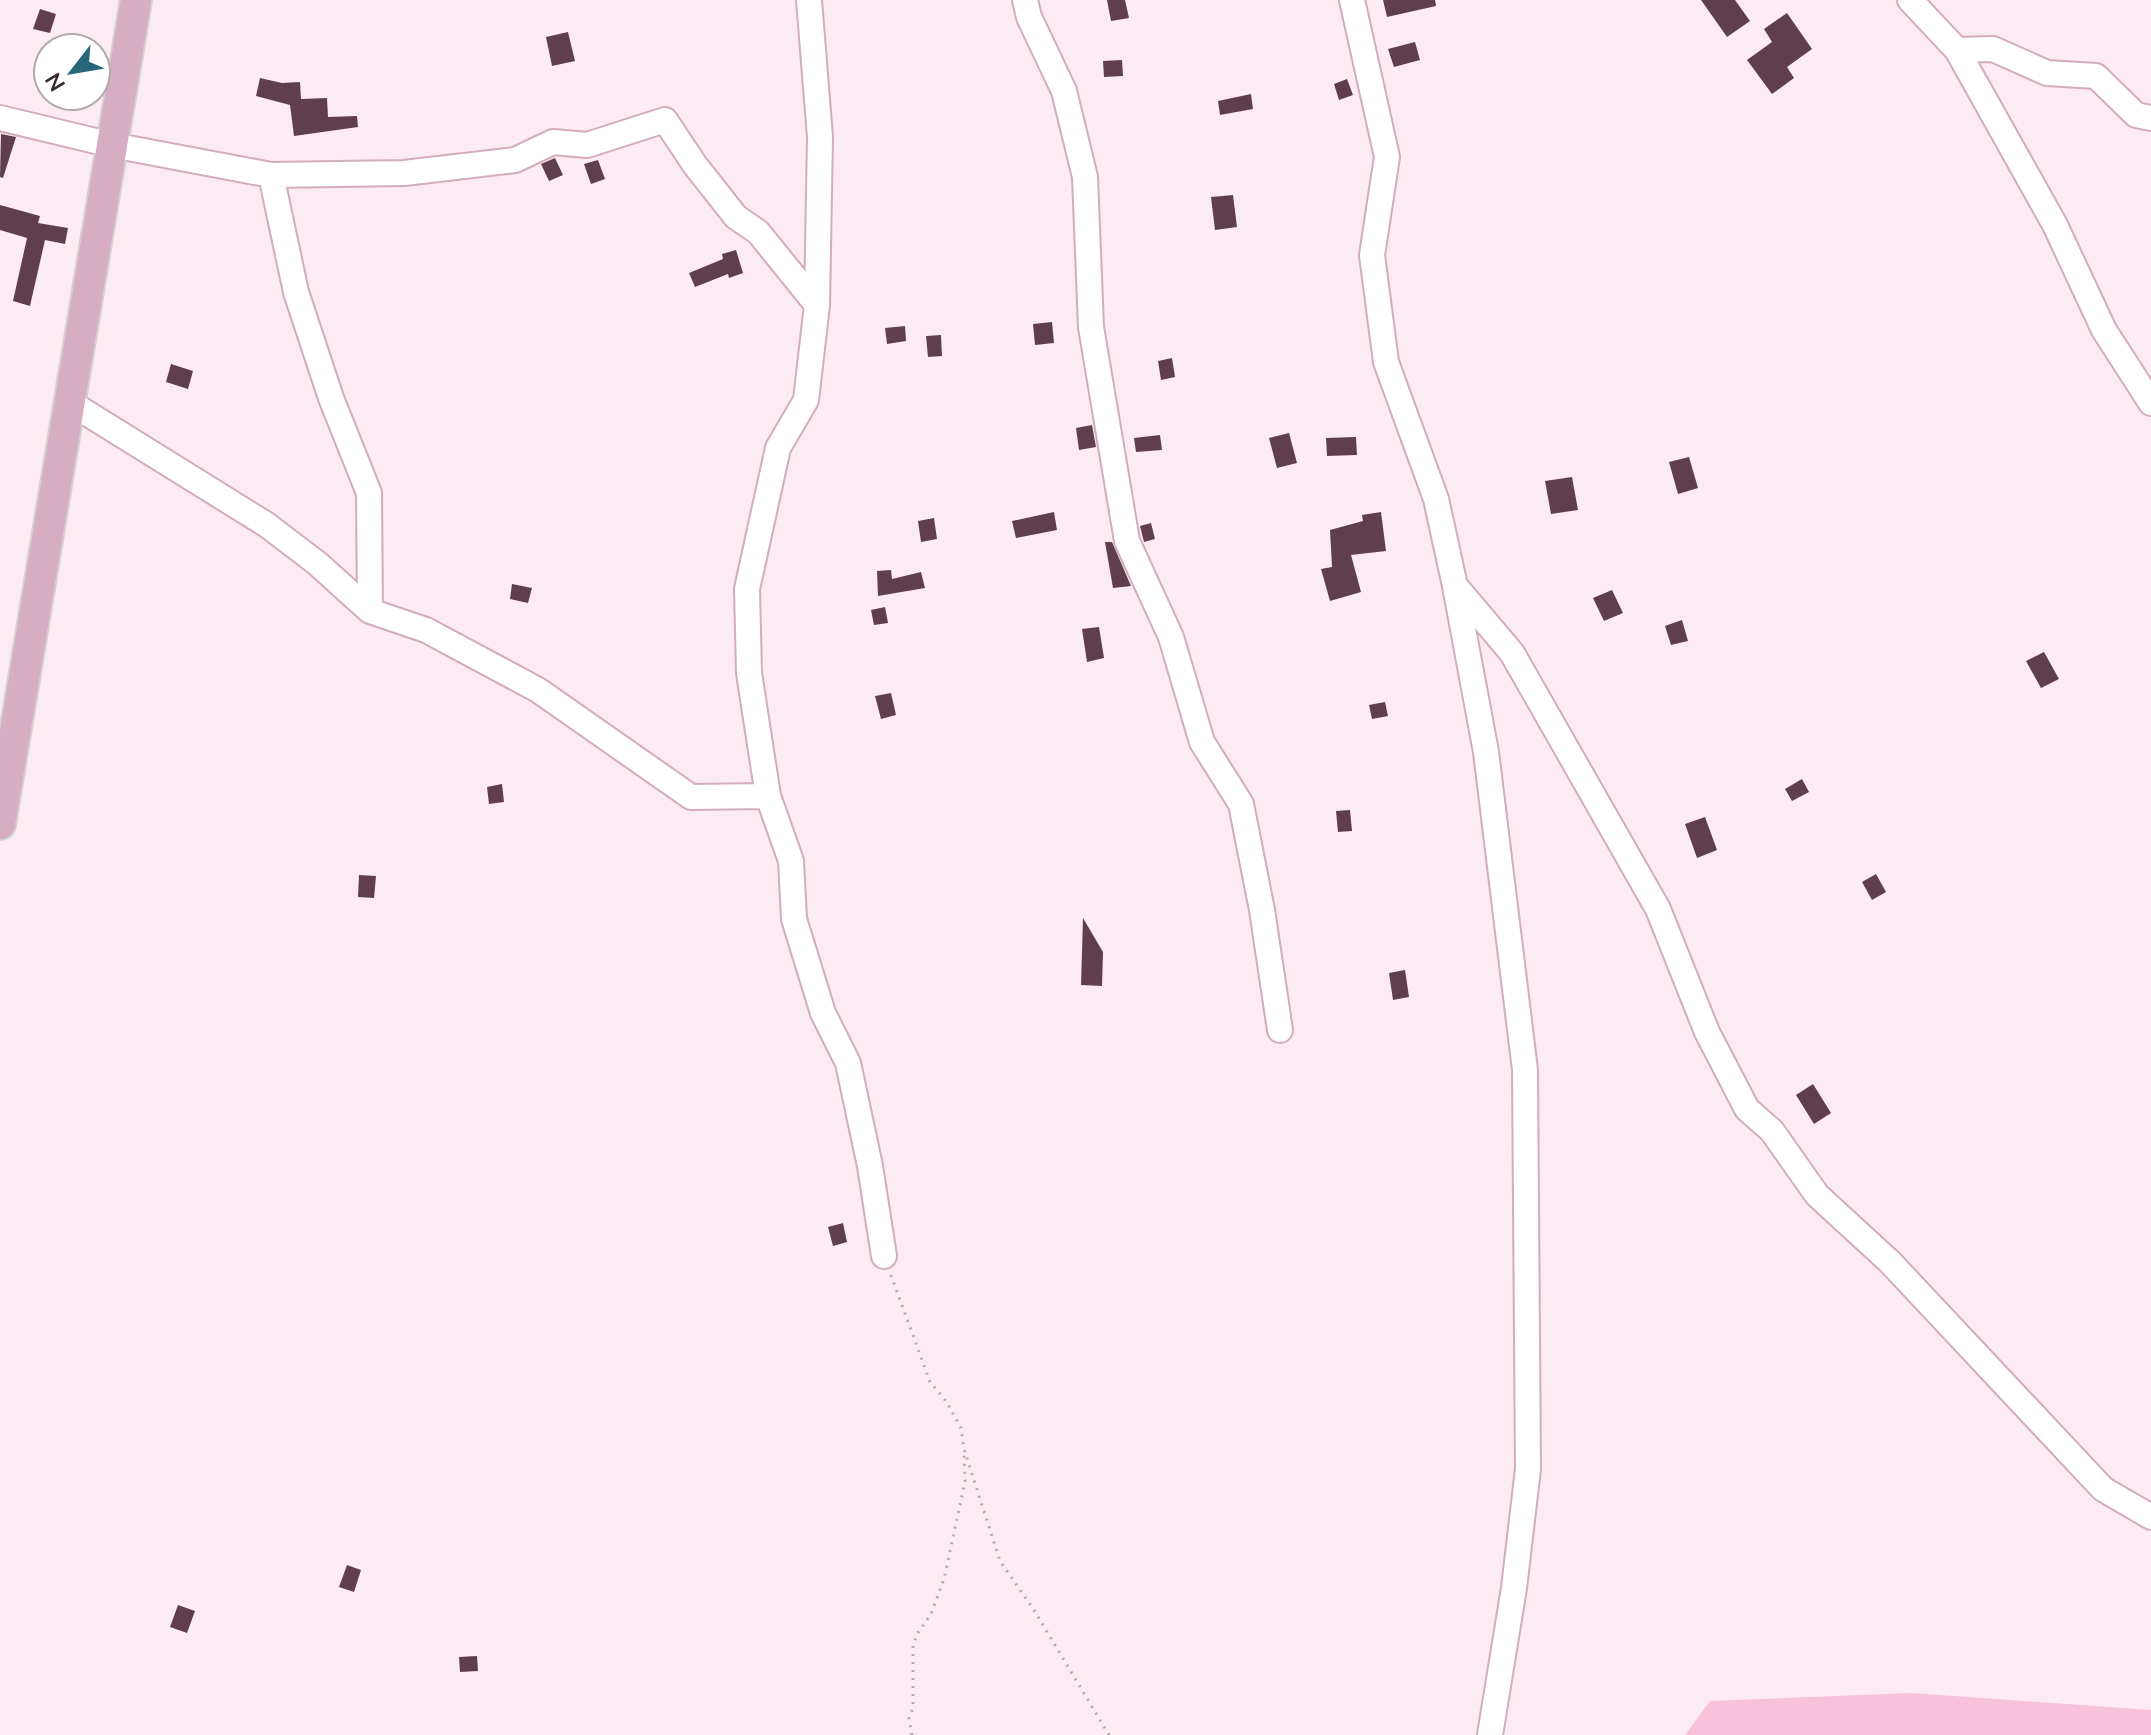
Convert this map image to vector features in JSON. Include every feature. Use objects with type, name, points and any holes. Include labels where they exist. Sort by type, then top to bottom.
[{"type":"main road","points":[[0,824],[136,0]]},
{"type":"street","points":[[809,0],[820,137],[817,305],[806,400],[778,448],[747,589],[749,673],[768,796],[791,861],[794,919],[823,1013],[848,1063],[870,1166],[884,1256]]},
{"type":"street","points":[[1025,0],[1029,17],[1064,91],[1085,177],[1091,327],[1127,541],[1171,637],[1202,742],[1241,804],[1262,910],[1280,1030]]},
{"type":"street","points":[[1352,0],[1387,157],[1372,255],[1386,362],[1436,499],[1455,586],[1486,752],[1525,1070],[1528,1469],[1514,1588],[1490,1735]]},
{"type":"street","points":[[1910,0],[1957,50],[2055,225],[2104,330],[2151,403]]},
{"type":"street","points":[[1957,50],[1993,49],[2047,73],[2096,76],[2136,115],[2151,118]]},
{"type":"street","points":[[0,118],[112,145],[271,175],[404,173],[515,160],[553,142],[587,145],[665,120],[736,217],[758,232],[817,305]]},
{"type":"street","points":[[271,175],[296,292],[331,398],[369,493],[370,611]]},
{"type":"street","points":[[69,402],[267,525],[318,564],[370,611],[426,630],[538,690],[691,797],[768,796]]},
{"type":"street","points":[[1455,586],[1512,653],[1658,909],[1707,1032],[1747,1109],[1772,1131],[1817,1195],[1890,1262],[2103,1489],[2151,1517]]},
{"type":"path","points":[[884,1256],[930,1382],[946,1401],[961,1428],[964,1449],[965,1482],[944,1579],[931,1614],[913,1646],[913,1708],[909,1718],[912,1735]]},
{"type":"path","points":[[964,1449],[1000,1561],[1034,1610],[1109,1735]]},
{"type":"shaded area","points":[[1912,1693],[2151,1710],[2151,1735],[1685,1735],[1710,1701]]},
{"type":"building","points":[[1107,0],[1125,0],[1129,18],[1111,21]]},
{"type":"building","points":[[1383,0],[1435,0],[1436,6],[1387,17]]},
{"type":"building","points":[[1701,0],[1735,0],[1750,21],[1727,37]]},
{"type":"building","points":[[40,9],[56,14],[50,32],[33,29]]},
{"type":"building","points":[[1787,13],[1812,49],[1787,67],[1794,78],[1772,94],[1747,60],[1772,42],[1764,29]]},
{"type":"building","points":[[568,32],[575,61],[552,66],[546,37]]},
{"type":"building","points":[[1415,42],[1420,60],[1394,67],[1388,49]]},
{"type":"building","points":[[1122,60],[1123,76],[1104,77],[1103,61]]},
{"type":"building","points":[[260,78],[282,83],[300,82],[301,99],[327,98],[328,117],[357,116],[358,127],[294,136],[290,105],[256,96]]},
{"type":"building","points":[[1347,79],[1353,95],[1339,100],[1334,84]]},
{"type":"building","points":[[1251,94],[1253,109],[1220,115],[1218,101]]},
{"type":"building","points":[[1,134],[16,137],[3,178],[0,177]]},
{"type":"building","points":[[555,158],[563,175],[549,181],[541,164]]},
{"type":"building","points":[[598,160],[605,179],[591,184],[584,164]]},
{"type":"building","points":[[1233,195],[1237,227],[1215,230],[1211,197]]},
{"type":"building","points":[[0,205],[40,216],[38,223],[68,228],[65,244],[45,240],[30,306],[13,301],[27,238],[0,230]]},
{"type":"building","points":[[736,250],[743,273],[729,278],[728,274],[695,287],[689,273],[723,259],[722,254]]},
{"type":"building","points":[[1052,322],[1054,343],[1035,345],[1033,324]]},
{"type":"building","points":[[905,326],[906,341],[887,344],[885,328]]},
{"type":"building","points":[[941,335],[942,356],[928,357],[926,336]]},
{"type":"building","points":[[1172,358],[1175,377],[1161,380],[1158,361]]},
{"type":"building","points":[[171,364],[193,371],[188,389],[166,382]]},
{"type":"building","points":[[1092,425],[1096,447],[1079,450],[1076,428]]},
{"type":"building","points":[[1289,433],[1297,463],[1277,468],[1269,438]]},
{"type":"building","points":[[1160,435],[1162,450],[1136,452],[1134,438]]},
{"type":"building","points":[[1356,437],[1357,455],[1327,456],[1326,438]]},
{"type":"building","points":[[1689,457],[1698,488],[1678,494],[1669,462]]},
{"type":"building","points":[[1572,477],[1578,510],[1551,514],[1545,481]]},
{"type":"building","points":[[1054,512],[1057,530],[1016,538],[1012,521]]},
{"type":"building","points":[[1381,512],[1386,551],[1351,555],[1361,592],[1330,601],[1321,569],[1332,567],[1330,530],[1363,521],[1362,515]]},
{"type":"building","points":[[934,518],[937,539],[921,542],[918,521]]},
{"type":"building","points":[[1151,523],[1155,539],[1144,542],[1140,526]]},
{"type":"building","points":[[1105,542],[1112,542],[1131,586],[1113,588]]},
{"type":"building","points":[[891,570],[892,579],[921,572],[925,588],[878,596],[877,571]]},
{"type":"building","points":[[512,584],[532,588],[528,603],[510,599]]},
{"type":"building","points":[[1612,590],[1623,613],[1604,621],[1593,598]]},
{"type":"building","points":[[885,607],[888,623],[874,625],[871,610]]},
{"type":"building","points":[[1682,620],[1688,641],[1671,645],[1665,626]]},
{"type":"building","points":[[1099,627],[1104,658],[1087,662],[1082,629]]},
{"type":"building","points":[[2044,652],[2059,679],[2041,688],[2026,661]]},
{"type":"building","points":[[891,693],[896,715],[881,719],[875,696]]},
{"type":"building","points":[[1385,702],[1388,716],[1372,719],[1369,705]]},
{"type":"building","points":[[1802,779],[1809,792],[1792,801],[1785,789]]},
{"type":"building","points":[[502,784],[504,802],[489,804],[487,787]]},
{"type":"building","points":[[1350,810],[1352,831],[1338,832],[1336,811]]},
{"type":"building","points":[[1705,817],[1717,850],[1697,858],[1685,824]]},
{"type":"building","points":[[1876,874],[1886,892],[1872,900],[1862,882]]},
{"type":"building","points":[[359,875],[376,876],[374,898],[358,897]]},
{"type":"building","points":[[1083,918],[1103,952],[1102,986],[1081,985]]},
{"type":"building","points":[[1405,970],[1409,997],[1393,1000],[1389,973]]},
{"type":"building","points":[[1813,1084],[1831,1113],[1814,1124],[1796,1095]]},
{"type":"building","points":[[843,1223],[847,1242],[833,1246],[828,1227]]},
{"type":"building","points":[[347,1565],[361,1570],[354,1592],[339,1587]]},
{"type":"building","points":[[178,1605],[195,1611],[187,1633],[170,1627]]},
{"type":"building","points":[[477,1656],[478,1671],[460,1672],[459,1657]]}]
